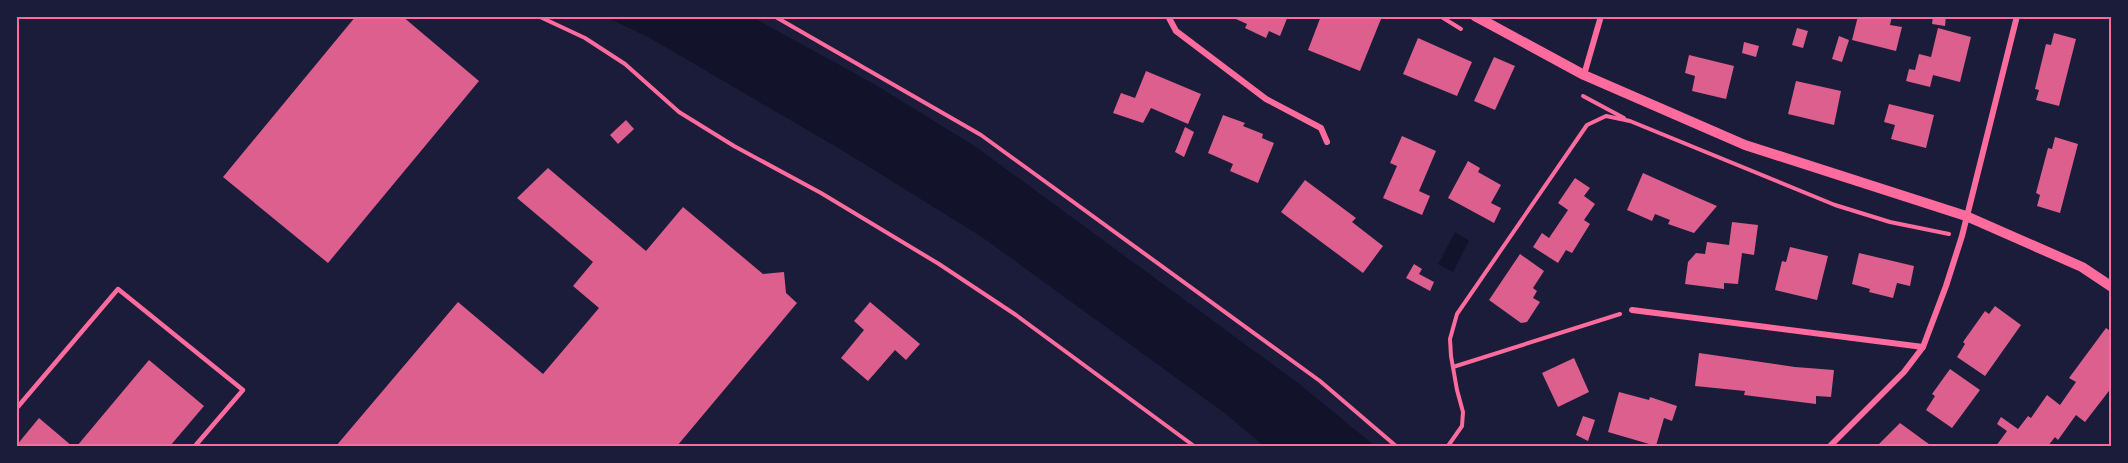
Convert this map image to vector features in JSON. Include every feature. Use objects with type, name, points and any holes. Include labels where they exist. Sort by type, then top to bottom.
[{"type":"street","points":[[1168,16],[1176,31],[1266,99],[1321,128],[1327,142]]},
{"type":"street","points":[[1475,16],[1584,75],[1745,145],[1966,216],[2082,267],[2112,287]]},
{"type":"street","points":[[1584,75],[1601,16]]},
{"type":"street","points":[[1830,447],[1904,372],[1923,347],[1962,236],[2017,16]]},
{"type":"street","points":[[1632,310],[1923,347]]},
{"type":"lane","points":[[16,409],[118,289],[243,390],[195,447]]},
{"type":"path","points":[[538,16],[585,38],[625,64],[679,112],[734,146],[821,193],[949,270],[1016,315],[1194,447]]},
{"type":"path","points":[[774,16],[981,135],[1320,381],[1396,447]]},
{"type":"path","points":[[1448,447],[1462,426],[1463,412],[1453,367],[1450,339],[1457,314],[1587,125],[1606,116],[1630,121],[1835,205],[1890,222],[1962,236]]},
{"type":"path","points":[[1453,367],[1632,310]]},
{"type":"shaded area","points":[[606,17],[752,17],[874,84],[976,147],[1298,383],[1375,446],[1264,446],[1226,414],[982,237],[845,152],[650,38]]},
{"type":"shaded area","points":[[1455,232],[1469,241],[1453,272],[1438,264]]},
{"type":"building","points":[[356,16],[402,16],[479,81],[328,263],[223,177]]},
{"type":"building","points":[[1229,16],[1288,16],[1280,36],[1269,31],[1266,38],[1245,28],[1247,24]]},
{"type":"building","points":[[1321,16],[1375,16],[1381,19],[1360,71],[1308,50]]},
{"type":"building","points":[[1858,16],[1892,16],[1890,25],[1902,27],[1896,51],[1852,40]]},
{"type":"building","points":[[1933,16],[1946,16],[1945,26],[1932,24]]},
{"type":"building","points":[[1797,28],[1808,31],[1803,48],[1792,45]]},
{"type":"building","points":[[1938,28],[1971,37],[1960,82],[1933,75],[1930,87],[1906,81],[1909,69],[1915,70],[1919,54],[1931,57]]},
{"type":"building","points":[[2054,33],[2076,39],[2059,106],[2036,100],[2039,90],[2035,89],[2046,44],[2051,45]]},
{"type":"building","points":[[1839,36],[1849,40],[1842,62],[1832,59]]},
{"type":"building","points":[[1418,38],[1472,62],[1457,96],[1403,74]]},
{"type":"building","points":[[1744,42],[1759,46],[1756,57],[1742,53]]},
{"type":"building","points":[[1689,55],[1734,66],[1726,99],[1692,91],[1695,76],[1685,73]]},
{"type":"building","points":[[1494,57],[1515,66],[1495,110],[1474,101]]},
{"type":"building","points":[[1146,71],[1201,94],[1188,124],[1151,108],[1143,123],[1113,113],[1121,93],[1135,98]]},
{"type":"building","points":[[1796,81],[1841,91],[1834,125],[1788,114]]},
{"type":"building","points":[[1889,104],[1934,115],[1926,148],[1891,139],[1895,125],[1884,122]]},
{"type":"building","points":[[1223,115],[1245,123],[1243,126],[1263,134],[1262,138],[1274,143],[1258,183],[1230,171],[1233,164],[1208,153]]},
{"type":"building","points":[[626,120],[634,129],[618,144],[610,135]]},
{"type":"building","points":[[1185,127],[1194,132],[1184,157],[1175,152]]},
{"type":"building","points":[[1402,136],[1436,151],[1419,191],[1430,196],[1422,215],[1383,198],[1397,166],[1390,163]]},
{"type":"building","points":[[2055,137],[2078,144],[2060,213],[2037,206],[2040,195],[2036,193],[2048,148],[2052,149]]},
{"type":"building","points":[[1468,161],[1480,168],[1478,172],[1501,185],[1491,203],[1501,208],[1494,223],[1448,198]]},
{"type":"building","points":[[548,168],[646,251],[683,207],[763,274],[784,272],[786,293],[797,303],[677,446],[336,446],[458,302],[543,374],[599,308],[573,286],[593,262],[517,198]]},
{"type":"building","points":[[1643,173],[1717,206],[1694,233],[1668,224],[1670,220],[1655,214],[1652,221],[1627,210]]},
{"type":"building","points":[[1575,178],[1590,188],[1584,196],[1595,204],[1584,220],[1590,224],[1572,253],[1566,250],[1558,263],[1533,247],[1542,233],[1549,238],[1568,210],[1558,203]]},
{"type":"building","points":[[1305,180],[1356,218],[1352,222],[1383,246],[1363,273],[1281,212]]},
{"type":"building","points":[[1732,222],[1758,225],[1754,255],[1742,253],[1738,284],[1724,283],[1724,289],[1685,284],[1688,262],[1696,253],[1705,254],[1707,242],[1729,245]]},
{"type":"building","points":[[1790,247],[1828,256],[1817,300],[1775,290],[1782,261],[1786,262]]},
{"type":"building","points":[[1859,253],[1914,266],[1910,286],[1897,283],[1893,298],[1869,292],[1870,289],[1852,284]]},
{"type":"building","points":[[1520,254],[1544,271],[1533,288],[1537,291],[1533,298],[1540,302],[1527,322],[1521,323],[1489,300]]},
{"type":"building","points":[[1414,264],[1422,269],[1419,274],[1434,282],[1430,291],[1406,278]]},
{"type":"building","points":[[870,302],[920,344],[906,360],[895,350],[868,381],[841,358],[864,330],[854,321]]},
{"type":"building","points":[[1995,306],[2021,325],[1985,376],[1957,357],[1965,344],[1963,342],[1985,311],[1989,314]]},
{"type":"building","points":[[2106,328],[2112,332],[2112,387],[2085,422],[2076,415],[2058,440],[2055,437],[2048,446],[1996,446],[2007,431],[1997,424],[2001,417],[2018,429],[2028,416],[2031,418],[2047,395],[2060,405],[2076,382],[2069,378]]},
{"type":"building","points":[[1699,353],[1795,367],[1834,370],[1831,397],[1816,396],[1816,404],[1744,395],[1745,391],[1695,386]]},
{"type":"building","points":[[1574,358],[1589,392],[1558,407],[1542,373]]},
{"type":"building","points":[[149,360],[204,406],[170,446],[77,446]]},
{"type":"building","points":[[1950,369],[1980,390],[1952,428],[1926,410],[1935,396],[1932,394]]},
{"type":"building","points":[[1619,392],[1649,400],[1650,397],[1677,406],[1672,421],[1664,418],[1656,446],[1608,432]]},
{"type":"building","points":[[1583,416],[1595,420],[1588,441],[1576,435]]},
{"type":"building","points":[[39,418],[72,446],[16,446]]},
{"type":"building","points":[[1900,423],[1926,442],[1932,446],[1877,446]]}]
